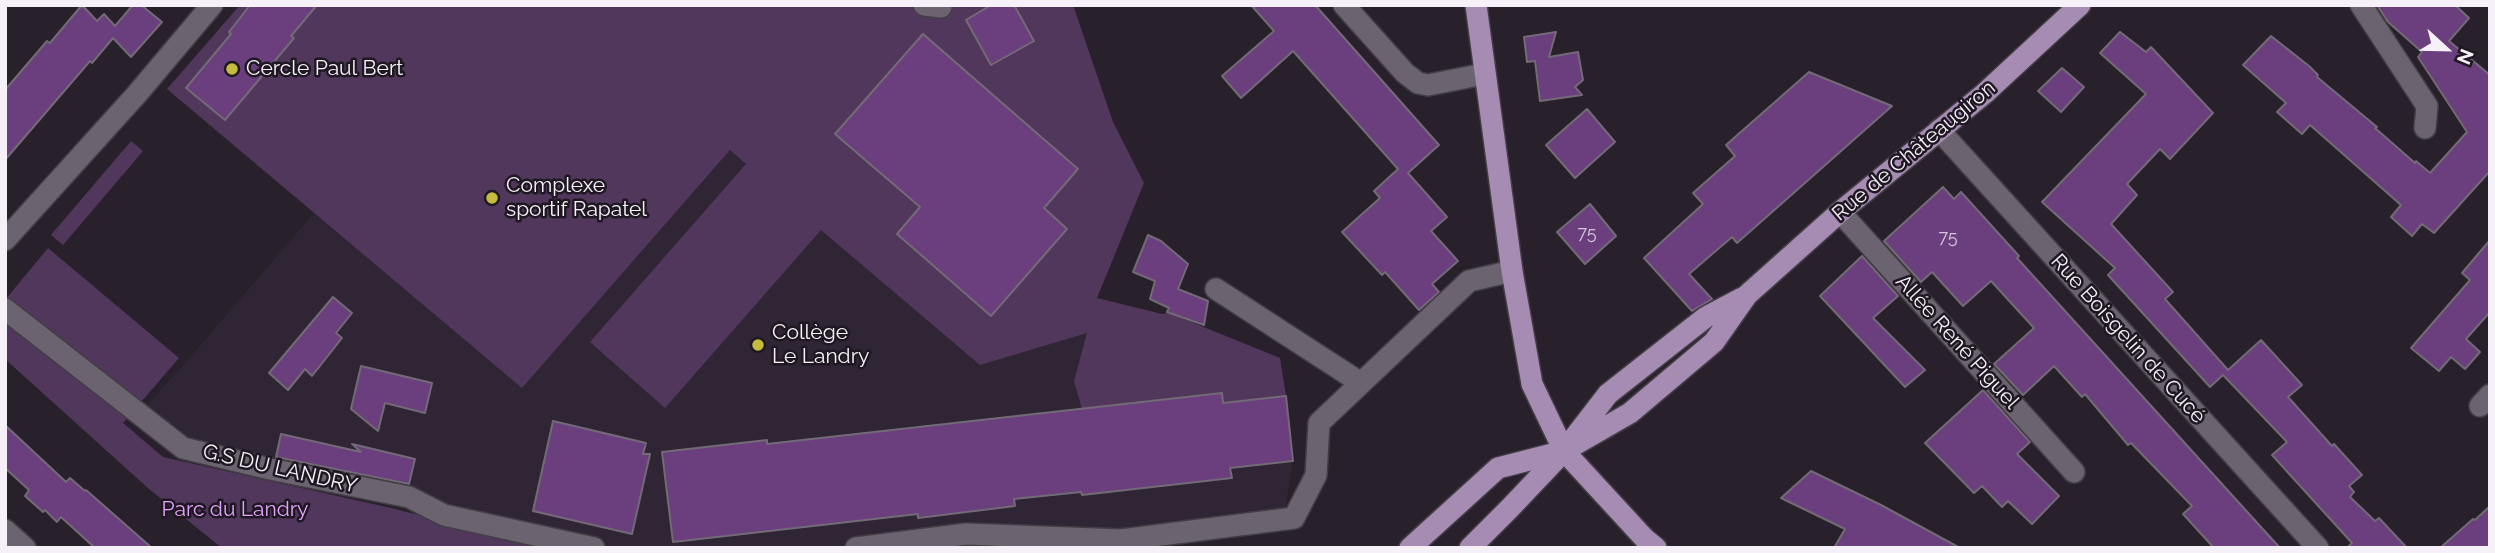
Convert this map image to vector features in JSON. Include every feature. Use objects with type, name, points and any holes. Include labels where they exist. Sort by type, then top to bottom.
[{"type":"main road","points":[[1476,5],[1528,373],[1564,450],[1656,548]]},
{"type":"main road","name":"Rue de Châteaugiron","points":[[1410,548],[1498,468],[1564,450],[1630,413],[1714,342],[1747,295],[1840,212],[1985,93],[2080,5]]},
{"type":"main road","name":"Rue de Châteaugiron","points":[[1469,548],[1564,450],[1608,394],[1706,317],[1747,295]]},
{"type":"street","points":[[5,240],[212,5]]},
{"type":"street","points":[[1344,5],[1405,74],[1418,83],[1428,85],[1484,74]]},
{"type":"street","points":[[2361,5],[2427,106],[2425,128]]},
{"type":"street","name":"Rue Boisgelin de Cucé","points":[[1939,130],[2318,548]]},
{"type":"street","name":"Allée René Piguel","points":[[1840,212],[2074,472]]},
{"type":"street","points":[[856,548],[966,534],[1121,540],[1294,518],[1316,475],[1319,423],[1469,281],[1512,271]]},
{"type":"street","points":[[1216,289],[1361,383]]},
{"type":"street","name":"G.S DU LANDRY","points":[[5,309],[183,448],[409,497],[444,515],[594,548]]},
{"type":"shaded area","name":"Collège Le Landry","points":[[730,150],[821,230],[1087,332],[1169,313],[1280,358],[1293,459],[1285,511],[1092,531],[1038,531],[957,548],[610,548],[453,506],[185,445],[141,412],[314,213],[522,387]]},
{"type":"green space","name":"Complexe sportif Rapatel","points":[[240,5],[1073,5],[1113,122],[1144,183],[1097,298],[1162,314],[1169,313],[1280,358],[1286,396],[1223,403],[1221,393],[1082,409],[1074,381],[1087,333],[980,365],[821,230],[665,408],[590,342],[746,164],[730,150],[522,388],[167,89]]},
{"type":"green space","points":[[131,141],[143,151],[63,245],[51,235]]},
{"type":"green space","name":"Parc du Landry","points":[[48,248],[179,358],[123,423],[163,457],[391,508],[548,548],[222,548],[149,489],[5,359],[5,300]]},
{"type":"building","points":[[82,5],[97,21],[104,14],[115,26],[133,5],[141,5],[162,22],[131,57],[113,38],[5,160],[5,90]]},
{"type":"building","points":[[250,5],[317,5],[291,36],[294,38],[225,120],[186,88],[231,34],[229,32]]},
{"type":"building","points":[[991,5],[1014,5],[1034,41],[991,65],[966,20]]},
{"type":"building","points":[[1251,5],[1315,5],[1439,145],[1408,173],[1447,217],[1431,231],[1458,261],[1432,284],[1439,292],[1419,310],[1385,272],[1382,275],[1342,232],[1380,198],[1374,191],[1398,169],[1293,51],[1241,98],[1222,76],[1274,31]]},
{"type":"building","points":[[2377,5],[2455,5],[2469,18],[2449,41],[2490,75],[2490,171],[2434,233],[2422,224],[2412,236],[2391,217],[2401,205],[2310,125],[2302,134],[2277,112],[2286,103],[2243,65],[2271,36],[2309,66],[2317,77],[2415,163],[2416,161],[2430,173],[2467,132],[2418,57],[2422,52],[2388,22]]},
{"type":"building","points":[[1556,32],[1549,57],[1578,52],[1583,80],[1575,87],[1582,95],[1540,101],[1535,61],[1527,62],[1524,37]]},
{"type":"building","points":[[2120,32],[2146,52],[2151,47],[2213,113],[2170,159],[2160,149],[2127,184],[2137,195],[2111,224],[2173,292],[2165,299],[2228,370],[2261,340],[2302,385],[2288,397],[2362,475],[2349,486],[2354,492],[2350,497],[2375,521],[2379,518],[2407,548],[2347,548],[2352,543],[2272,455],[2287,442],[2223,375],[2210,387],[2108,275],[2115,268],[2042,202],[2146,94],[2100,53]]},
{"type":"building","points":[[923,34],[1078,169],[1044,208],[1067,229],[991,316],[897,234],[920,207],[835,134]]},
{"type":"building","points":[[2062,68],[2084,87],[2061,112],[2038,91]]},
{"type":"building","points":[[1809,72],[1892,106],[1737,243],[1732,237],[1689,274],[1712,299],[1692,311],[1644,258],[1703,204],[1693,193],[1735,156],[1726,145]]},
{"type":"building","points":[[1587,109],[1615,142],[1575,178],[1546,145]]},
{"type":"building","points":[[1943,187],[1954,199],[1961,192],[2019,256],[2017,258],[2280,548],[2214,548],[2183,514],[2192,506],[2131,443],[2128,445],[2085,394],[2082,397],[2054,366],[2023,395],[1994,364],[2034,328],[1991,281],[1963,306],[1932,272],[1921,282],[1884,241]]},
{"type":"building","points":[[1590,204],[1616,236],[1585,264],[1557,232]]},
{"type":"building","points":[[1148,235],[1161,241],[1188,264],[1178,289],[1208,301],[1204,325],[1167,312],[1169,308],[1150,299],[1155,281],[1133,272]]},
{"type":"building","points":[[2490,240],[2490,312],[2466,339],[2480,352],[2465,369],[2451,357],[2439,371],[2411,348],[2470,280],[2462,273]]},
{"type":"building","points":[[1862,256],[1898,296],[1873,318],[1925,370],[1905,387],[1820,296]]},
{"type":"building","points":[[333,297],[352,313],[336,333],[342,338],[312,376],[305,369],[288,390],[269,373]]},
{"type":"building","points":[[361,366],[432,383],[425,413],[385,403],[378,431],[351,409]]},
{"type":"building","points":[[1983,390],[2030,442],[2017,454],[2059,496],[2032,524],[2008,501],[2002,507],[1982,486],[1974,493],[1925,443]]},
{"type":"building","points":[[1222,393],[1223,403],[1286,396],[1293,461],[1230,468],[1232,478],[1082,495],[1081,492],[1014,499],[1015,506],[918,518],[918,514],[673,542],[662,452],[767,440],[767,444]]},
{"type":"building","points":[[553,421],[646,443],[643,454],[650,454],[632,534],[533,511]]},
{"type":"building","points":[[5,425],[66,482],[70,478],[86,490],[152,548],[95,548],[61,517],[57,522],[45,510],[43,512],[25,496],[29,490],[5,468]]},
{"type":"building","points":[[281,434],[361,452],[352,444],[415,459],[409,484],[276,457]]},
{"type":"building","points":[[1811,471],[1960,548],[1834,548],[1845,529],[1781,498]]},
{"type":"building","points":[[2490,506],[2490,548],[2440,548],[2475,520]]},
{"type":"place","name":"Cercle Paul Bert","points":[[232,69]]},
{"type":"place","name":"Complexe sportif Rapatel","points":[[492,198]]},
{"type":"place","name":"Collège Le Landry","points":[[758,345]]}]
